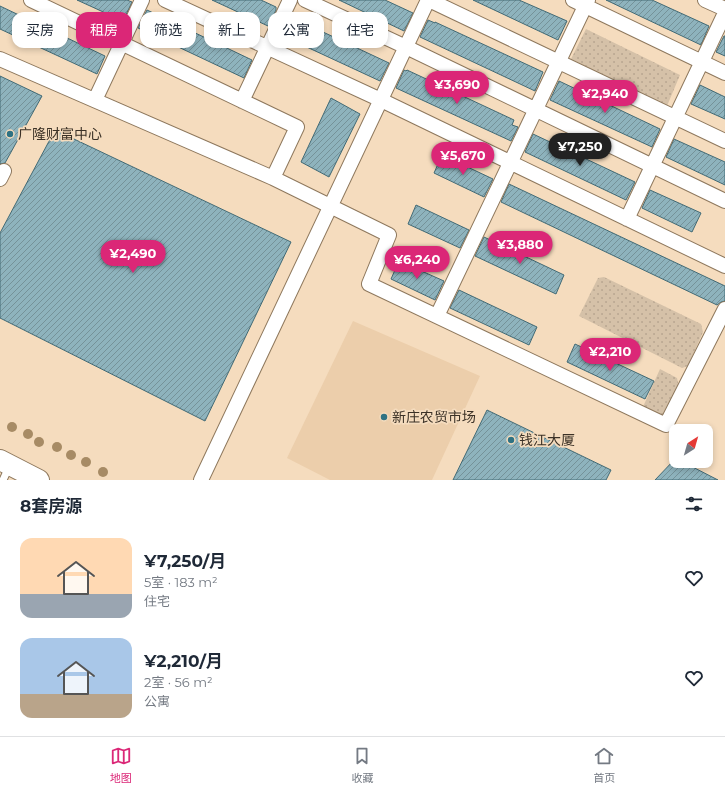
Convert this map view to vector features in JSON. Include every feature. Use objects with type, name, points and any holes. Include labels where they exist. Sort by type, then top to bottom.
[{"type":"main road","points":[[5,468],[39,480]]},
{"type":"street","points":[[31,0],[76,21]]},
{"type":"street","points":[[132,22],[142,0]]},
{"type":"street","points":[[165,0],[381,100],[725,266]]},
{"type":"street","points":[[242,101],[290,0]]},
{"type":"street","points":[[305,0],[406,47],[725,201]]},
{"type":"street","points":[[201,480],[429,0],[725,141]]},
{"type":"street","points":[[705,0],[725,9]]},
{"type":"street","points":[[437,316],[558,62],[582,2],[725,73]]},
{"type":"street","points":[[627,219],[725,12]]},
{"type":"street","points":[[95,100],[120,48]]},
{"type":"street","points":[[132,48],[297,127],[273,178]]},
{"type":"street","points":[[0,59],[273,178],[389,235],[369,284],[666,425],[725,309]]},
{"type":"shaded area","points":[[586,29],[680,75],[667,106],[571,59]]},
{"type":"shaded area","points":[[604,277],[701,324],[703,332],[688,366],[682,368],[579,316],[598,278]]},
{"type":"shaded area","name":"新庄农贸市场","points":[[353,321],[480,376],[432,480],[330,480],[287,458]]},
{"type":"shaded area","points":[[660,369],[677,378],[679,387],[665,420],[642,409]]},
{"type":"building","points":[[77,0],[127,0],[132,2],[127,12],[103,12]]},
{"type":"building","points":[[212,0],[261,0],[276,7],[275,12],[268,12],[268,26],[260,22],[260,12],[238,12]]},
{"type":"building","points":[[339,0],[385,0],[413,13],[404,31],[388,23],[388,12],[364,12]]},
{"type":"building","points":[[473,0],[519,0],[567,21],[558,40]]},
{"type":"building","points":[[606,0],[652,0],[709,26],[701,45]]},
{"type":"building","points":[[0,6],[13,12],[12,35],[0,29]]},
{"type":"building","points":[[428,20],[543,72],[535,91],[420,37]]},
{"type":"building","points":[[324,32],[332,36],[332,48],[357,48],[389,63],[380,81],[309,48],[324,48]]},
{"type":"building","points":[[196,33],[204,37],[204,48],[227,48],[252,60],[244,78],[180,48],[196,48]]},
{"type":"building","points":[[725,36],[725,56],[716,52]]},
{"type":"building","points":[[68,38],[76,42],[76,48],[88,48],[105,56],[97,74],[41,48],[68,48]]},
{"type":"building","points":[[404,70],[407,70],[514,120],[512,125],[518,127],[511,141],[396,88]]},
{"type":"building","name":"广隆财富中心","points":[[0,76],[42,96],[5,163],[0,164]]},
{"type":"building","points":[[559,81],[660,129],[652,147],[550,100]]},
{"type":"building","points":[[700,85],[725,97],[725,119],[691,104]]},
{"type":"building","points":[[331,98],[360,114],[329,177],[301,162]]},
{"type":"building","points":[[55,130],[291,242],[205,421],[0,318],[0,233]]},
{"type":"building","points":[[533,134],[635,182],[626,200],[525,152]]},
{"type":"building","points":[[674,139],[725,162],[725,185],[666,157]]},
{"type":"building","points":[[442,155],[493,179],[484,197],[434,173]]},
{"type":"building","points":[[509,184],[725,286],[725,301],[717,305],[501,202]]},
{"type":"building","points":[[650,190],[701,213],[692,232],[642,208]]},
{"type":"building","points":[[416,205],[469,230],[460,248],[408,224]]},
{"type":"building","points":[[484,237],[564,275],[556,294],[475,256]]},
{"type":"building","points":[[399,261],[444,281],[435,300],[391,279]]},
{"type":"building","points":[[459,290],[537,327],[529,345],[450,308]]},
{"type":"building","points":[[575,344],[654,381],[645,399],[567,362]]},
{"type":"building","name":"钱江大厦","points":[[487,410],[611,470],[606,480],[453,480]]},
{"type":"building","points":[[669,465],[669,468],[695,468],[718,480],[655,480]]},
{"type":"place","name":"广隆财富中心","points":[[10,134]]},
{"type":"place","name":"新庄农贸市场","points":[[384,417]]},
{"type":"place","name":"钱江大厦","points":[[511,440]]}]
